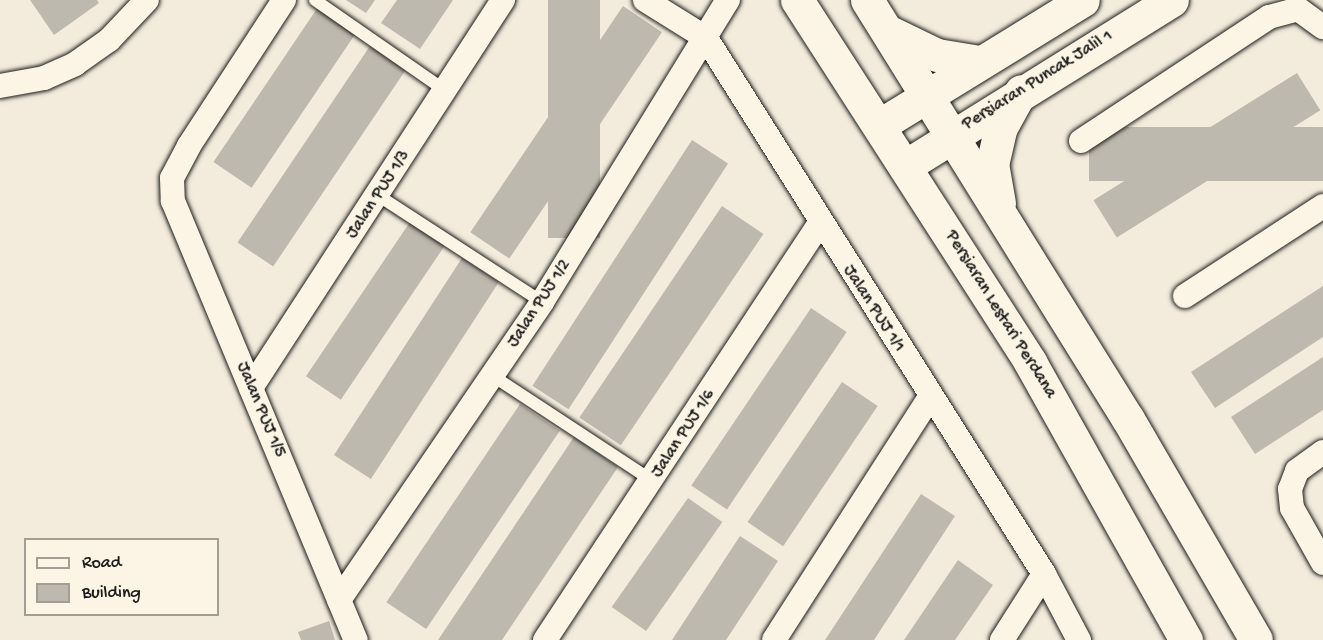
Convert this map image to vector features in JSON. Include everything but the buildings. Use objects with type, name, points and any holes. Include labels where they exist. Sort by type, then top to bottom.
[{"type":"main road","name":"Persiaran Lestari Perdana","points":[[796,0],[907,165],[1030,362],[1186,640]]},
{"type":"main road","points":[[867,0],[928,94],[1256,640]]},
{"type":"main road","points":[[880,125],[1083,0]]},
{"type":"main road","name":"Persiaran Puncak Jalil 1","points":[[907,165],[1022,89],[1172,0]]},
{"type":"main road","points":[[887,31],[937,55],[979,62]]},
{"type":"main road","points":[[1001,215],[992,165],[1000,129],[1022,89]]},
{"type":"street","points":[[0,86],[44,78],[75,64],[109,39],[147,0]]},
{"type":"street","name":"Jalan PUJ 1/5","points":[[284,0],[172,178],[173,201],[356,640]]},
{"type":"street","name":"Jalan PUJ 1/3","points":[[251,388],[379,196],[503,0]]},
{"type":"street","name":"Jalan PUJ 1/1","points":[[645,0],[706,38],[819,225],[1044,574],[1079,640]]},
{"type":"street","name":"Jalan PUJ 1/2","points":[[339,600],[542,303],[728,0]]},
{"type":"street","points":[[1081,141],[1269,17],[1298,9],[1323,27]]},
{"type":"street","points":[[1185,296],[1323,206]]},
{"type":"street","name":"Jalan PUJ 1/6","points":[[545,640],[564,629],[654,481],[819,225]]},
{"type":"street","points":[[774,640],[930,397]]},
{"type":"street","points":[[1316,456],[1290,489],[1292,508],[1323,563]]},
{"type":"street","points":[[1002,640],[1044,574]]},
{"type":"lane","points":[[315,0],[446,91]]},
{"type":"lane","points":[[379,196],[542,303]]},
{"type":"lane","points":[[493,376],[654,481]]}]
